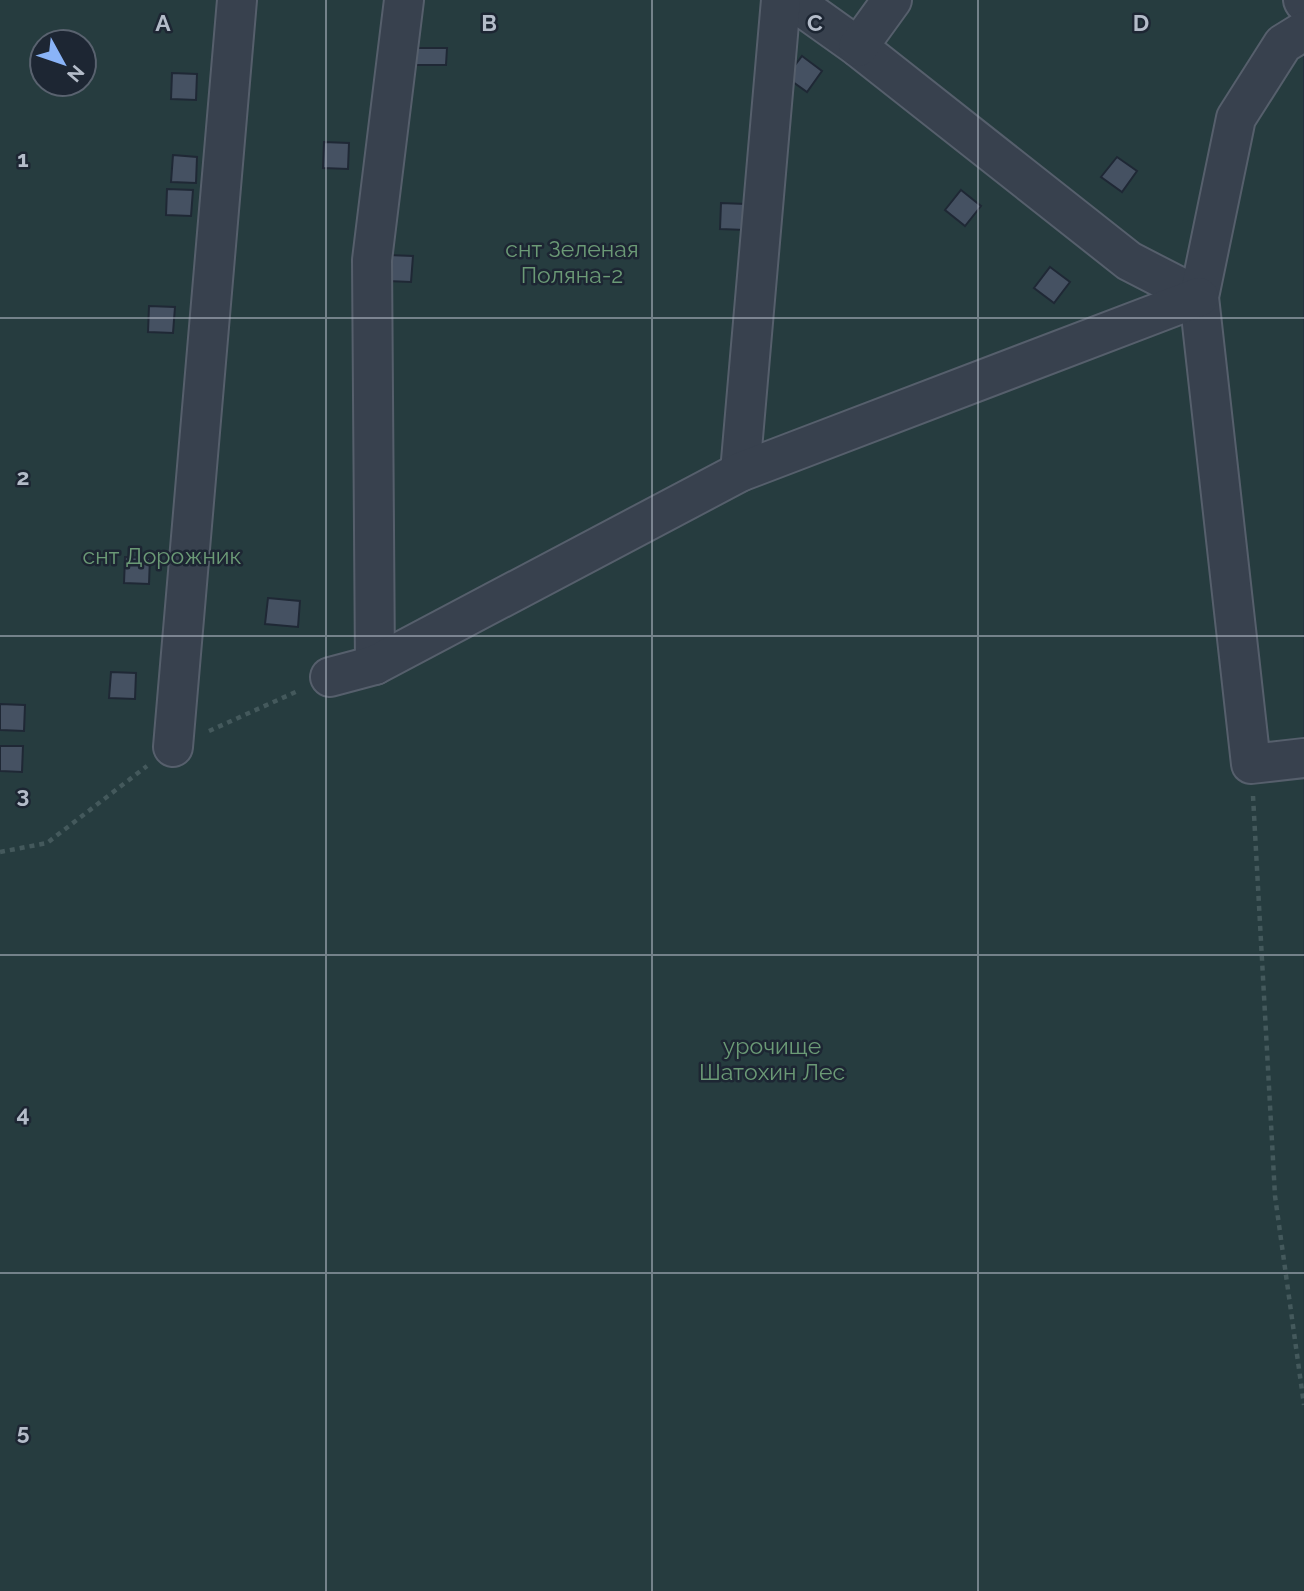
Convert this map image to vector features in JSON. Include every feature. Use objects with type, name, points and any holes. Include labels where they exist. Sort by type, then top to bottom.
[{"type":"street","points":[[173,747],[237,0]]},
{"type":"street","points":[[375,665],[372,260],[404,0]]},
{"type":"street","points":[[740,472],[781,0]]},
{"type":"street","points":[[792,0],[858,47],[1129,261],[1199,297]]},
{"type":"street","points":[[858,47],[892,0]]},
{"type":"street","points":[[1304,31],[1283,44],[1236,118],[1199,297],[1251,764],[1304,758]]},
{"type":"street","points":[[330,677],[375,665],[740,472],[1199,297]]},
{"type":"path","points":[[1251,764],[1275,1196],[1304,1405]]},
{"type":"green space","name":"урочище Шатохин Лес","points":[[0,0],[1303,0],[1304,1591],[0,1591]]},
{"type":"building","points":[[416,48],[447,48],[446,65],[415,65]]},
{"type":"building","points":[[802,56],[822,71],[807,92],[786,77]]},
{"type":"building","points":[[172,73],[197,74],[196,100],[171,99]]},
{"type":"building","points":[[324,142],[349,143],[348,169],[323,168]]},
{"type":"building","points":[[173,155],[197,157],[196,183],[171,182]]},
{"type":"building","points":[[1117,157],[1137,171],[1122,192],[1101,177]]},
{"type":"building","points":[[167,189],[193,190],[191,216],[166,215]]},
{"type":"building","points":[[961,190],[981,206],[965,226],[945,210]]},
{"type":"building","points":[[721,203],[746,204],[745,230],[720,229]]},
{"type":"building","points":[[388,255],[413,256],[411,282],[387,281]]},
{"type":"building","points":[[1050,267],[1070,282],[1054,303],[1034,288]]},
{"type":"building","points":[[149,306],[175,307],[173,333],[148,332]]},
{"type":"building","points":[[125,557],[150,558],[149,584],[124,583]]},
{"type":"building","points":[[268,598],[300,601],[298,627],[265,624]]},
{"type":"building","points":[[111,672],[136,673],[135,699],[109,698]]},
{"type":"building","points":[[0,704],[25,705],[24,731],[0,730]]},
{"type":"building","points":[[0,746],[23,746],[22,772],[0,771]]},
{"type":"park label","name":"снт Зеленая Поляна-2","points":[[572,262]]},
{"type":"park label","name":"снт Дорожник","points":[[162,556]]}]
